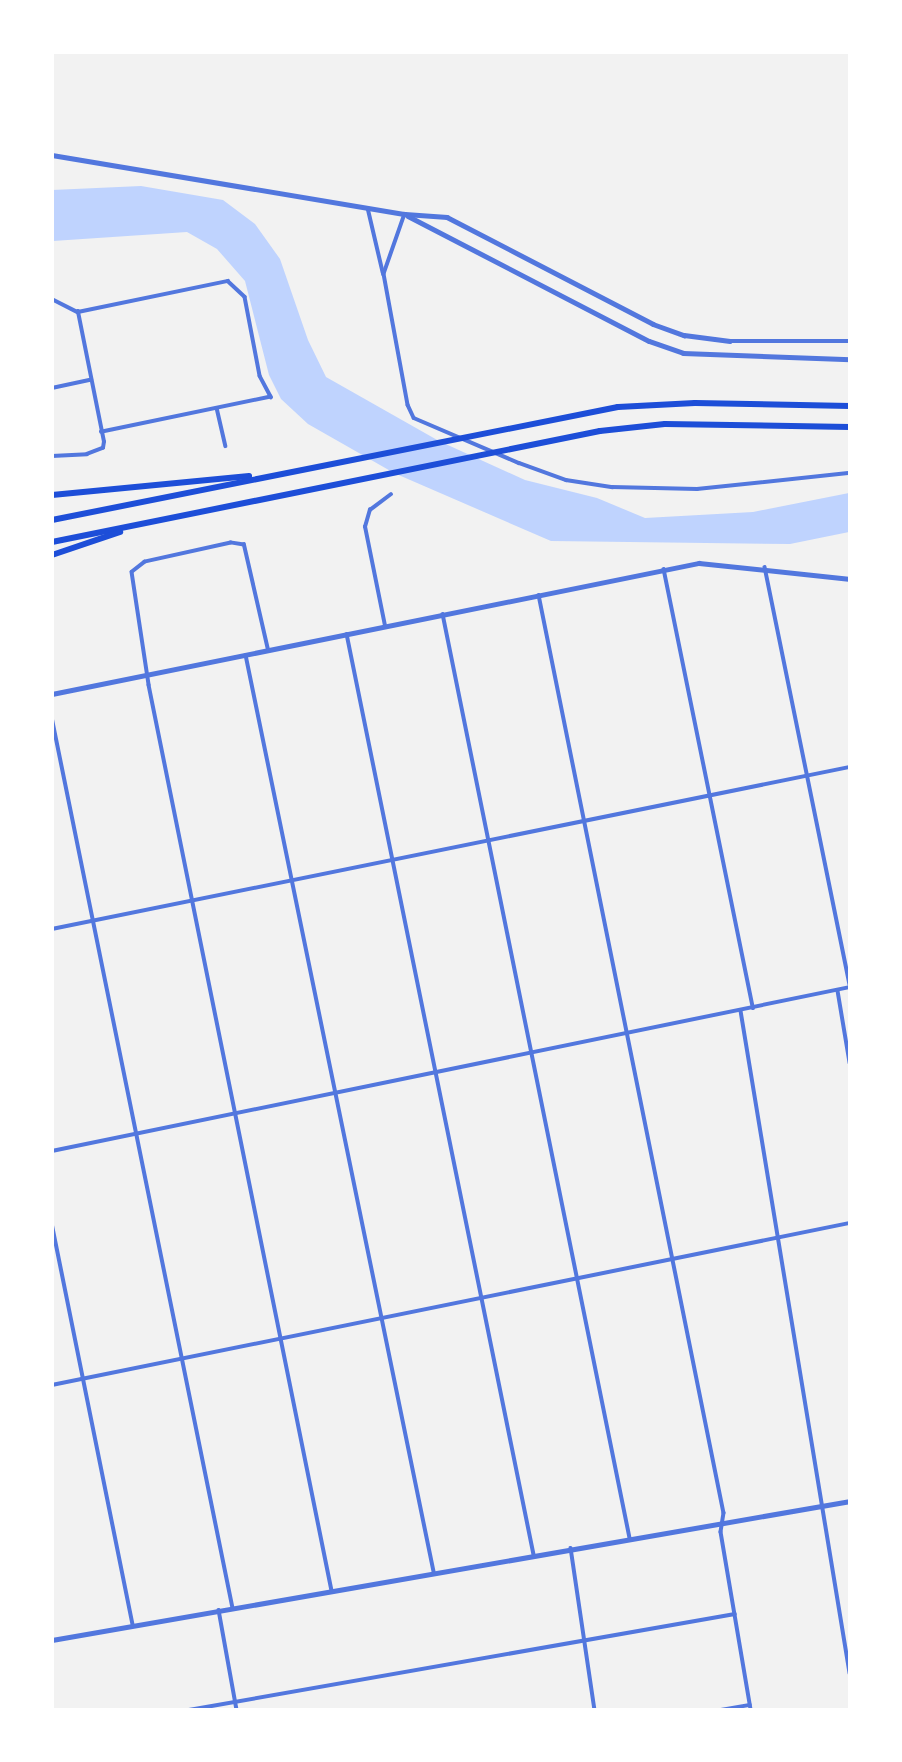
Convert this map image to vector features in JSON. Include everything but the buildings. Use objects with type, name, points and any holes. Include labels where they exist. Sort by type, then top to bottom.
[{"type":"highway","points":[[52,520],[587,411],[668,403],[849,407]]},
{"type":"highway","points":[[52,542],[526,444],[642,426],[849,427]]},
{"type":"highway","points":[[52,495],[292,471]]},
{"type":"highway","points":[[52,555],[149,522]]},
{"type":"street","points":[[52,155],[405,214],[447,216],[653,324],[684,335],[730,341],[849,341]]},
{"type":"street","points":[[367,206],[384,274],[408,405],[414,418],[519,463],[601,485],[697,489],[849,473]]},
{"type":"street","points":[[384,274],[405,214]]},
{"type":"street","points":[[405,214],[649,341],[684,353],[849,359]]},
{"type":"street","points":[[52,299],[78,312],[212,283],[235,284],[245,297],[260,376],[271,397],[102,432]]},
{"type":"street","points":[[52,456],[103,448],[78,312]]},
{"type":"street","points":[[52,388],[91,380]]},
{"type":"street","points":[[217,408],[226,446]]},
{"type":"street","points":[[385,626],[365,527],[370,510],[391,494]]},
{"type":"street","points":[[268,650],[244,545],[231,543],[145,562],[132,572],[149,675],[239,1113],[332,1591]]},
{"type":"street","points":[[52,694],[664,569],[717,562],[849,579]]},
{"type":"street","points":[[52,1151],[838,991],[849,986],[765,567]]},
{"type":"street","points":[[664,569],[753,1008]]},
{"type":"street","points":[[539,594],[631,1033],[723,1523],[751,1707],[720,1710]]},
{"type":"street","points":[[443,614],[492,841],[630,1538]]},
{"type":"street","points":[[347,634],[534,1555]]},
{"type":"street","points":[[246,655],[295,880],[435,1572]]},
{"type":"street","points":[[52,716],[96,921],[233,1608]]},
{"type":"street","points":[[52,929],[849,767]]},
{"type":"street","points":[[838,991],[849,1063]]},
{"type":"street","points":[[741,1011],[849,1673]]},
{"type":"street","points":[[52,1223],[133,1625]]},
{"type":"street","points":[[52,1385],[849,1223]]},
{"type":"street","points":[[52,1640],[849,1501]]},
{"type":"street","points":[[571,1548],[595,1710]]},
{"type":"street","points":[[219,1610],[237,1710]]},
{"type":"street","points":[[189,1710],[735,1614]]},
{"type":"water","points":[[141,186],[223,200],[255,224],[280,259],[308,340],[326,377],[439,441],[525,480],[597,498],[645,518],[753,512],[849,493],[849,532],[790,544],[551,541],[394,473],[308,424],[281,399],[269,375],[245,281],[217,249],[187,232],[53,241],[52,190]]}]
